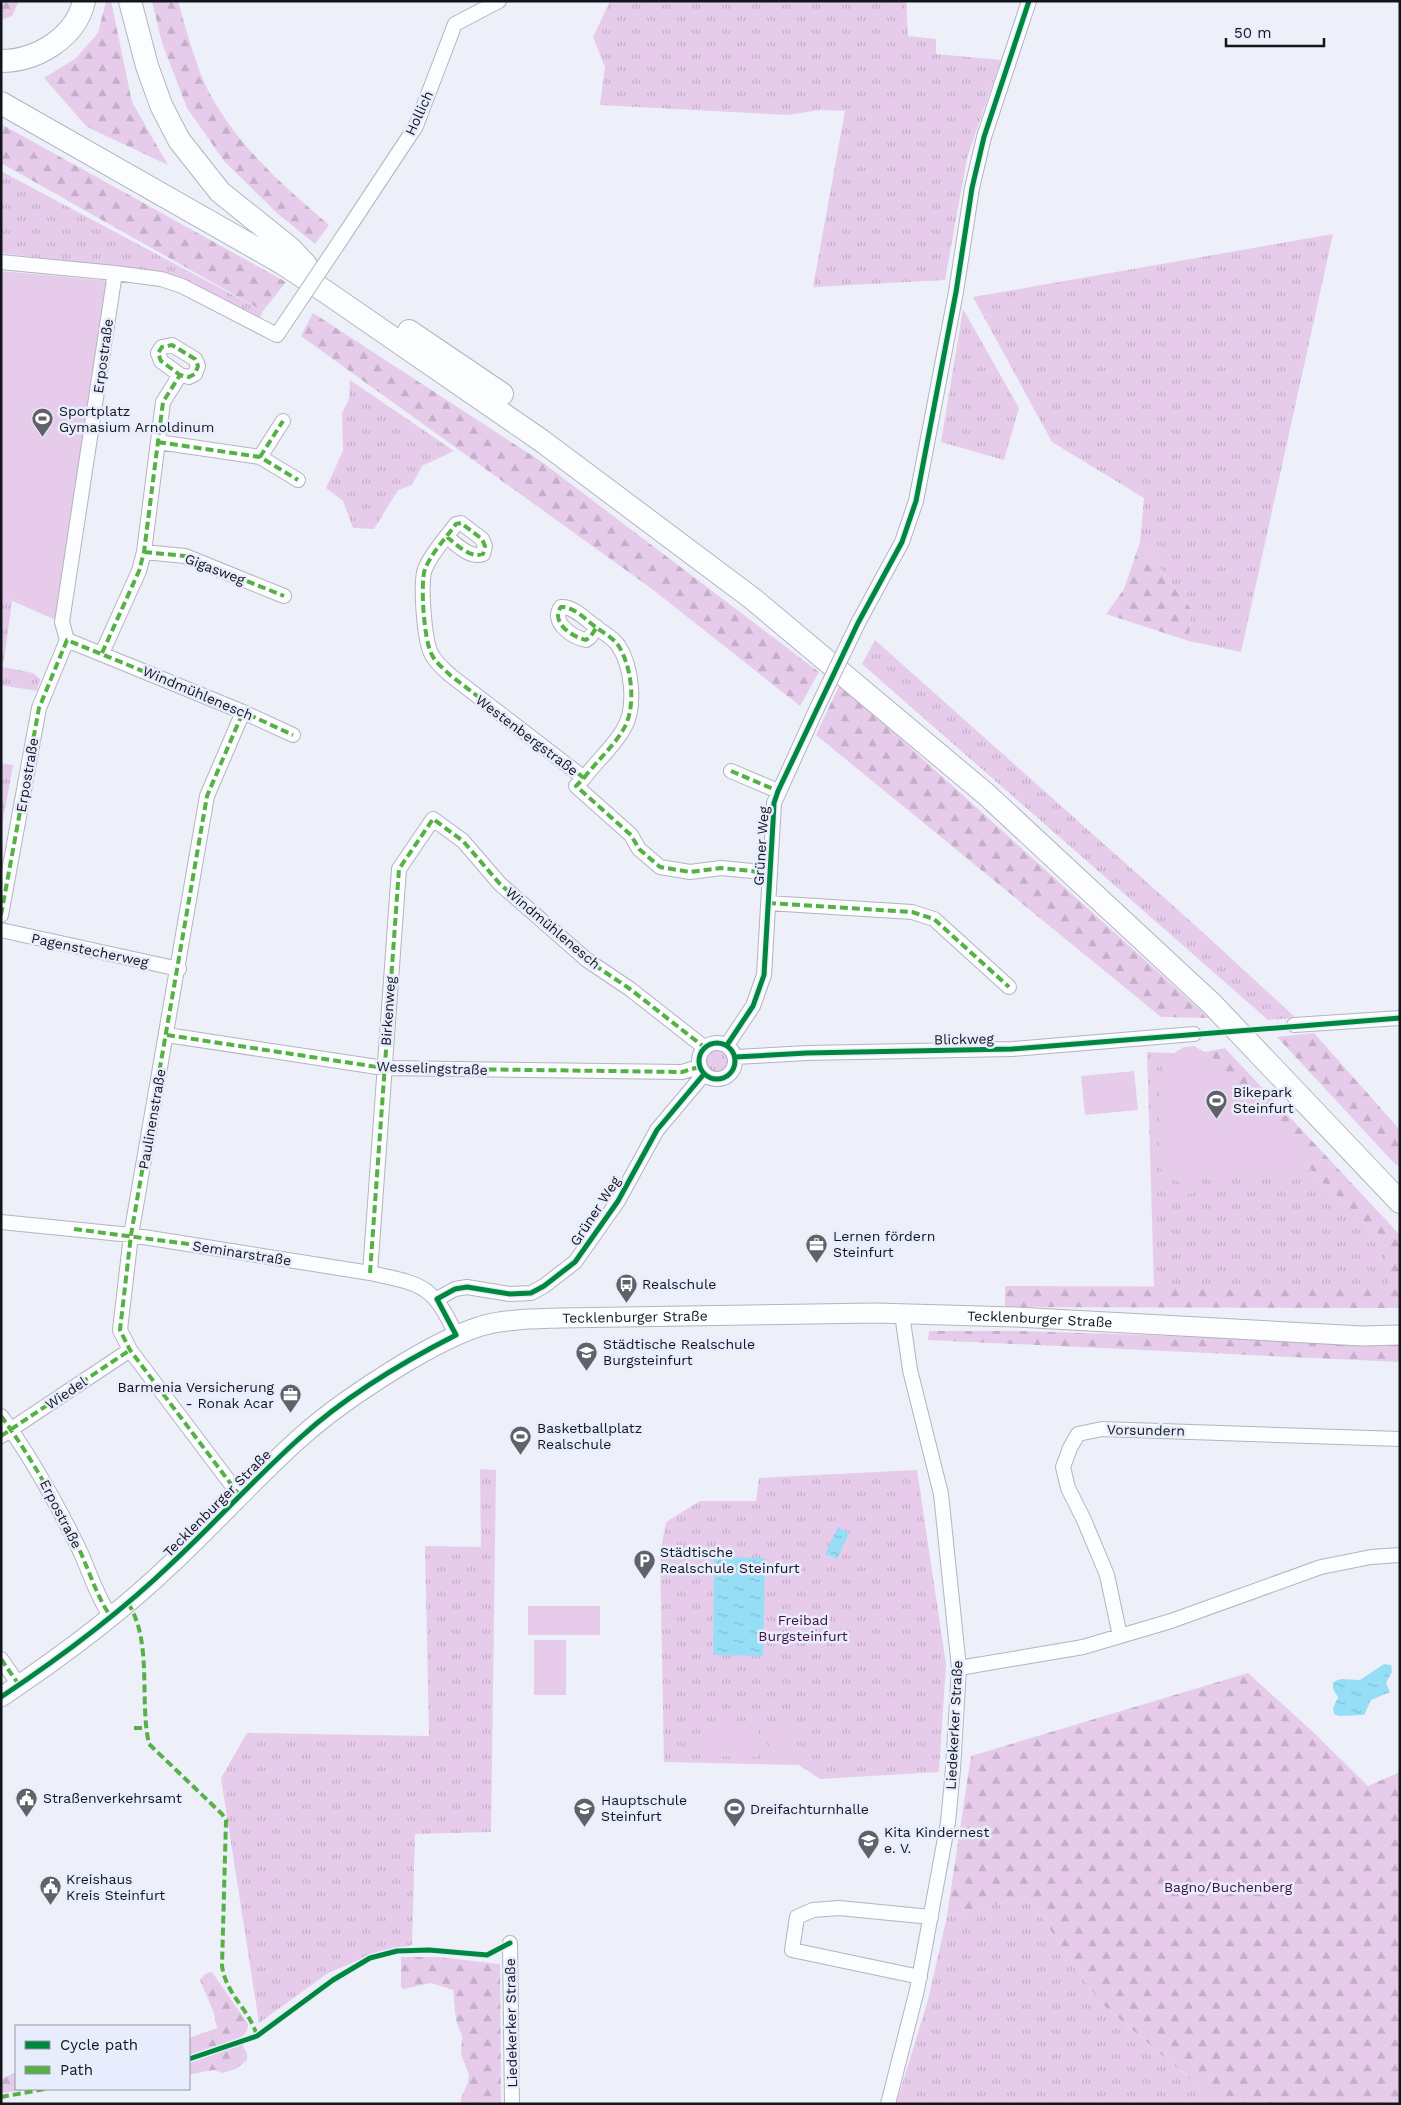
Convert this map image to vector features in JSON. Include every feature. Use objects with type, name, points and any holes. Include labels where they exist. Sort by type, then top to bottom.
[{"type":"highway","points":[[1,61],[14,61],[48,48],[64,36],[76,21],[84,1]]},
{"type":"highway","points":[[130,1],[147,66],[161,105],[179,140],[220,192],[290,248],[306,265]]},
{"type":"highway","points":[[1,90],[116,153],[306,265],[441,352],[557,433],[702,544],[983,778],[1222,998],[1400,1185]]},
{"type":"highway","points":[[1,103],[230,234],[326,292],[542,441],[753,599],[987,795],[1212,1004],[1400,1202]]},
{"type":"main road","name":"Tecklenburger Straße","points":[[1,1697],[68,1651],[111,1617],[171,1564],[301,1436],[333,1410],[376,1380],[426,1350],[456,1335],[496,1323],[527,1319],[902,1314],[1014,1317],[1362,1336],[1400,1334]]},
{"type":"street","name":"Hollich","points":[[115,273],[161,279],[182,286],[277,335],[416,126],[454,24],[499,1]]},
{"type":"street","name":"Grüner Weg","points":[[726,1045],[752,1006],[764,975],[774,803],[778,791],[858,623],[902,542],[916,501],[956,292],[972,188],[984,137],[1029,1]]},
{"type":"street","points":[[1,262],[115,273]]},
{"type":"street","name":"Erpostraße","points":[[1,915],[39,708],[67,640],[62,622],[87,468],[115,273]]},
{"type":"street","points":[[67,640],[102,653],[139,571],[144,552],[163,402],[180,375]]},
{"type":"street","points":[[260,457],[283,421]]},
{"type":"street","points":[[158,442],[260,457],[298,480]]},
{"type":"street","name":"Westenbergstraße","points":[[446,537],[431,558],[423,576],[424,610],[431,654],[450,675],[584,778],[576,786],[631,835],[640,849],[660,867],[690,872],[721,868],[770,875]]},
{"type":"street","name":"Gigasweg","points":[[144,552],[185,556],[284,596]]},
{"type":"street","points":[[584,778],[623,730],[629,717],[630,673],[617,644],[597,627]]},
{"type":"street","name":"Windmühlenesch","points":[[102,653],[293,735]]},
{"type":"street","name":"Paulinenstraße","points":[[240,1496],[130,1350],[120,1330],[131,1235],[179,969],[207,796],[243,712]]},
{"type":"street","name":"Grüner Weg","points":[[732,771],[778,791]]},
{"type":"street","name":"Windmühlenesch","points":[[433,819],[463,841],[500,884],[587,960],[630,989],[704,1047]]},
{"type":"street","name":"Birkenweg","points":[[370,1273],[399,869],[433,819]]},
{"type":"street","points":[[768,903],[912,912],[934,919],[1009,988]]},
{"type":"street","name":"Pagenstecherweg","points":[[1,930],[179,969]]},
{"type":"street","points":[[1294,1025],[1400,1018]]},
{"type":"street","name":"Wesselingstraße","points":[[167,1034],[384,1068],[682,1072],[702,1070]]},
{"type":"street","name":"Blickweg","points":[[735,1057],[807,1053],[1012,1049],[1194,1034]]},
{"type":"street","points":[[702,1070],[711,1078],[720,1079],[728,1076],[733,1070],[735,1057],[732,1050],[719,1042],[704,1047]]},
{"type":"street","name":"Grüner Weg","points":[[437,1300],[455,1289],[468,1287],[510,1294],[531,1293],[544,1286],[575,1262],[618,1201],[657,1130],[702,1070],[698,1059],[704,1047]]},
{"type":"street","name":"Seminarstraße","points":[[1,1222],[131,1235],[370,1273],[406,1281],[424,1289],[437,1300],[456,1335]]},
{"type":"street","name":"Liedekerker Straße","points":[[888,2104],[920,1977],[948,1822],[959,1668],[941,1494],[910,1370],[902,1314]]},
{"type":"street","name":"Wiedel","points":[[6,1433],[130,1350]]},
{"type":"street","name":"Erpostraße","points":[[1,1416],[6,1433],[42,1477],[80,1552],[103,1606],[111,1617]]},
{"type":"street","name":"Vorsundern","points":[[1120,1636],[1107,1575],[1084,1520],[1068,1488],[1064,1468],[1070,1448],[1078,1434],[1102,1429],[1400,1439]]},
{"type":"street","points":[[959,1668],[1084,1647],[1171,1621],[1321,1567],[1371,1557],[1400,1555]]},
{"type":"street","points":[[1,1659],[19,1685]]},
{"type":"street","points":[[920,1977],[792,1950],[797,1918],[813,1910],[838,1908],[932,1918]]},
{"type":"street","name":"Liedekerker Straße","points":[[510,1943],[512,2104]]},
{"type":"green space","points":[[1,1],[19,1],[12,16],[1,20]]},
{"type":"green space","points":[[106,1],[111,1],[132,102],[168,165],[87,127],[44,78],[75,59],[98,33]]},
{"type":"green space","points":[[152,1],[178,1],[200,71],[220,112],[247,148],[329,225],[315,244],[278,214],[224,161],[187,108],[162,43]]},
{"type":"green space","points":[[610,1],[906,1],[908,36],[936,39],[936,54],[1001,60],[967,158],[945,280],[813,287],[845,111],[821,110],[788,115],[600,105],[605,67],[593,37]]},
{"type":"green space","points":[[1,124],[286,282],[263,311],[1,163]]},
{"type":"green space","points":[[1,171],[263,311],[258,321],[170,274],[1,253]]},
{"type":"green space","points":[[1333,234],[1241,652],[1189,641],[1191,609],[1140,542],[1144,498],[1052,442],[973,297]]},
{"type":"green space","name":"Sportplatz Gymasium Arnoldinum","points":[[1,271],[110,281],[58,621],[1,596]]},
{"type":"green space","points":[[963,309],[1019,408],[1004,460],[941,442]]},
{"type":"green space","points":[[313,313],[542,462],[819,672],[800,706],[652,589],[301,336]]},
{"type":"green space","points":[[350,380],[454,451],[422,466],[412,485],[398,490],[374,529],[353,528],[343,501],[326,488],[343,451],[342,413],[349,399]]},
{"type":"green space","points":[[1140,542],[1191,609],[1189,641],[1106,614],[1124,589]]},
{"type":"green space","points":[[1,596],[12,601],[3,667],[33,673],[40,679],[37,691],[1,685]]},
{"type":"green space","points":[[875,640],[1197,927],[1296,1018],[1268,1020],[862,664]]},
{"type":"green space","points":[[840,684],[1209,1018],[1161,1017],[816,735]]},
{"type":"green space","points":[[1,763],[13,765],[2,826],[1,826]]},
{"type":"green space","points":[[1314,1033],[1400,1130],[1400,1166],[1396,1165],[1277,1037]]},
{"type":"green space","name":"Bikepark Steinfurt","points":[[1194,1046],[1210,1055],[1313,1159],[1310,1168],[1304,1175],[1297,1177],[1278,1176],[1269,1172],[1198,1177],[1194,1180],[1194,1193],[1183,1196],[1180,1192],[1180,1183],[1161,1169],[1160,1078],[1166,1063],[1177,1051],[1184,1047]]},
{"type":"green space","points":[[1225,1048],[1400,1235],[1400,1308],[1005,1307],[1005,1286],[1390,1287],[1379,1237],[1194,1054]]},
{"type":"green space","points":[[716,1051],[724,1054],[727,1062],[724,1070],[716,1073],[708,1070],[705,1062],[708,1054]]},
{"type":"green space","points":[[1147,1052],[1194,1054],[1379,1237],[1391,1288],[1154,1287]]},
{"type":"green space","points":[[1134,1071],[1138,1110],[1085,1115],[1081,1076]]},
{"type":"green space","points":[[929,1331],[1019,1331],[1400,1343],[1400,1362],[928,1340]]},
{"type":"green space","points":[[480,1469],[496,1470],[491,1832],[415,1834],[412,1945],[380,1951],[328,1973],[259,2023],[221,1778],[247,1733],[429,1736],[425,1546],[481,1547]]},
{"type":"green space","name":"Freibad Burgsteinfurt","points":[[917,1470],[946,1664],[939,1772],[820,1779],[799,1765],[664,1762],[660,1554],[666,1522],[700,1501],[756,1501],[759,1478]]},
{"type":"green space","points":[[528,1606],[600,1606],[600,1635],[528,1635]]},
{"type":"green space","points":[[534,1640],[566,1640],[566,1695],[534,1695]]},
{"type":"green space","name":"Bagno/Buchenberg","points":[[1248,1673],[1311,1730],[1368,1786],[1400,1772],[1400,2104],[1219,2104],[1100,2002],[1027,1896],[947,1916],[971,1756]]},
{"type":"green space","points":[[770,1722],[794,1723],[793,1759],[768,1758]]},
{"type":"green space","points":[[702,1727],[759,1728],[758,1757],[702,1756]]},
{"type":"green space","points":[[1027,1896],[1100,2002],[1219,2104],[896,2104],[928,2000],[947,1916]]},
{"type":"green space","points":[[401,1957],[437,1957],[500,1964],[501,2104],[461,2104],[469,2075],[461,2054],[462,2036],[456,2020],[453,1990],[431,1983],[404,1989],[401,1987]]},
{"type":"green space","points":[[212,1972],[248,2024],[244,2035],[238,2039],[190,2055],[190,2038],[217,2028],[214,2013],[200,1980],[205,1974]]},
{"type":"green space","points":[[239,2045],[242,2045],[247,2053],[247,2060],[236,2069],[222,2073],[215,2070],[190,2075],[190,2062]]},
{"type":"green space","points":[[15,2072],[15,2090],[24,2090],[1,2093],[1,2079]]},
{"type":"water","points":[[838,1527],[849,1533],[837,1559],[825,1554]]},
{"type":"water","points":[[714,1557],[765,1558],[763,1656],[713,1655]]},
{"type":"water","points":[[1384,1664],[1391,1665],[1392,1672],[1386,1683],[1390,1692],[1371,1700],[1364,1715],[1339,1716],[1334,1714],[1333,1708],[1338,1697],[1333,1689],[1333,1682],[1341,1679],[1360,1680]]},
{"type":"marked path","points":[[102,653],[139,571],[144,552],[163,402],[180,375],[189,377],[195,374],[198,366],[195,359],[172,345],[162,347],[158,353],[161,361],[180,375]]},
{"type":"marked path","points":[[260,457],[283,421]]},
{"type":"marked path","points":[[158,442],[260,457],[298,480]]},
{"type":"marked path","points":[[447,537],[468,553],[483,554],[485,546],[482,539],[461,523],[456,524],[435,551],[425,569],[423,587],[425,626],[429,648],[438,663],[450,675],[584,778],[576,786],[631,835],[639,849],[660,867],[690,872],[721,868],[770,875]]},
{"type":"marked path","points":[[144,552],[185,556],[284,596]]},
{"type":"marked path","points":[[584,778],[623,730],[630,710],[631,687],[627,664],[614,640],[608,636],[597,628],[593,625],[580,614],[571,609],[561,607],[558,613],[558,618],[564,628],[580,638],[586,640],[590,637],[597,627]]},
{"type":"marked path","points":[[1,915],[39,708],[67,640],[243,712],[293,735]]},
{"type":"marked path","points":[[240,1496],[130,1350],[120,1330],[131,1235],[207,796],[243,712]]},
{"type":"marked path","points":[[731,771],[778,791]]},
{"type":"marked path","points":[[370,1273],[399,869],[433,819],[463,841],[500,884],[587,960],[630,989],[704,1047]]},
{"type":"marked path","points":[[768,903],[912,912],[934,919],[1009,987]]},
{"type":"marked path","points":[[167,1035],[384,1068],[682,1072],[699,1067]]},
{"type":"marked path","points":[[74,1229],[211,1247]]},
{"type":"marked path","points":[[1,1436],[130,1350]]},
{"type":"marked path","points":[[1,1416],[34,1465],[53,1499],[111,1617]]},
{"type":"marked path","points":[[128,1603],[136,1618],[143,1653],[146,1727],[149,1744],[226,1820],[222,1966],[228,1986],[249,2018],[257,2036]]},
{"type":"marked path","points":[[1,1659],[19,1685]]},
{"type":"marked path","points":[[134,1728],[146,1728]]},
{"type":"marked path","points":[[1,2097],[40,2090]]},
{"type":"cycle path","points":[[727,1045],[753,1006],[764,975],[774,803],[778,791],[858,623],[902,542],[916,501],[956,292],[972,188],[984,137],[1029,1]]},
{"type":"cycle path","points":[[735,1057],[807,1053],[1012,1049],[1400,1018]]},
{"type":"cycle path","points":[[717,1043],[724,1044],[730,1048],[734,1054],[735,1061],[734,1068],[730,1074],[724,1078],[717,1079],[710,1078],[704,1074],[700,1068],[699,1061],[700,1054],[704,1048],[710,1044],[717,1043]]},
{"type":"cycle path","points":[[1,1697],[67,1651],[131,1600],[187,1548],[284,1452],[337,1407],[375,1381],[456,1335],[437,1299],[455,1289],[467,1287],[510,1294],[531,1293],[544,1286],[575,1262],[618,1201],[657,1130],[704,1074]]},
{"type":"cycle path","points":[[190,2059],[257,2036],[333,1980],[370,1958],[397,1951],[429,1950],[487,1955],[510,1943]]},
{"type":"place","name":"Sportplatz Gymasium Arnoldinum","points":[[43,438]]},
{"type":"place","name":"Bikepark Steinfurt","points":[[1217,1119]]},
{"type":"place","name":"Lernen fördern Steinfurt","points":[[817,1263]]},
{"type":"place","name":"Realschule","points":[[626,1303]]},
{"type":"place","name":"Städtische Realschule Burgsteinfurt","points":[[587,1371]]},
{"type":"place","name":"Barmenia Versicherung - Ronak Acar","points":[[290,1414]]},
{"type":"place","name":"Basketballplatz Realschule","points":[[521,1455]]},
{"type":"place","name":"Städtische Realschule Steinfurt","points":[[644,1579]]},
{"type":"place","name":"Straßenverkehrsamt","points":[[27,1817]]},
{"type":"place","name":"Hauptschule Steinfurt","points":[[585,1827]]},
{"type":"place","name":"Dreifachturnhalle","points":[[734,1828]]},
{"type":"place","name":"Kita Kindernest e. V.","points":[[868,1859]]},
{"type":"place","name":"Kreishaus Kreis Steinfurt","points":[[50,1906]]}]
